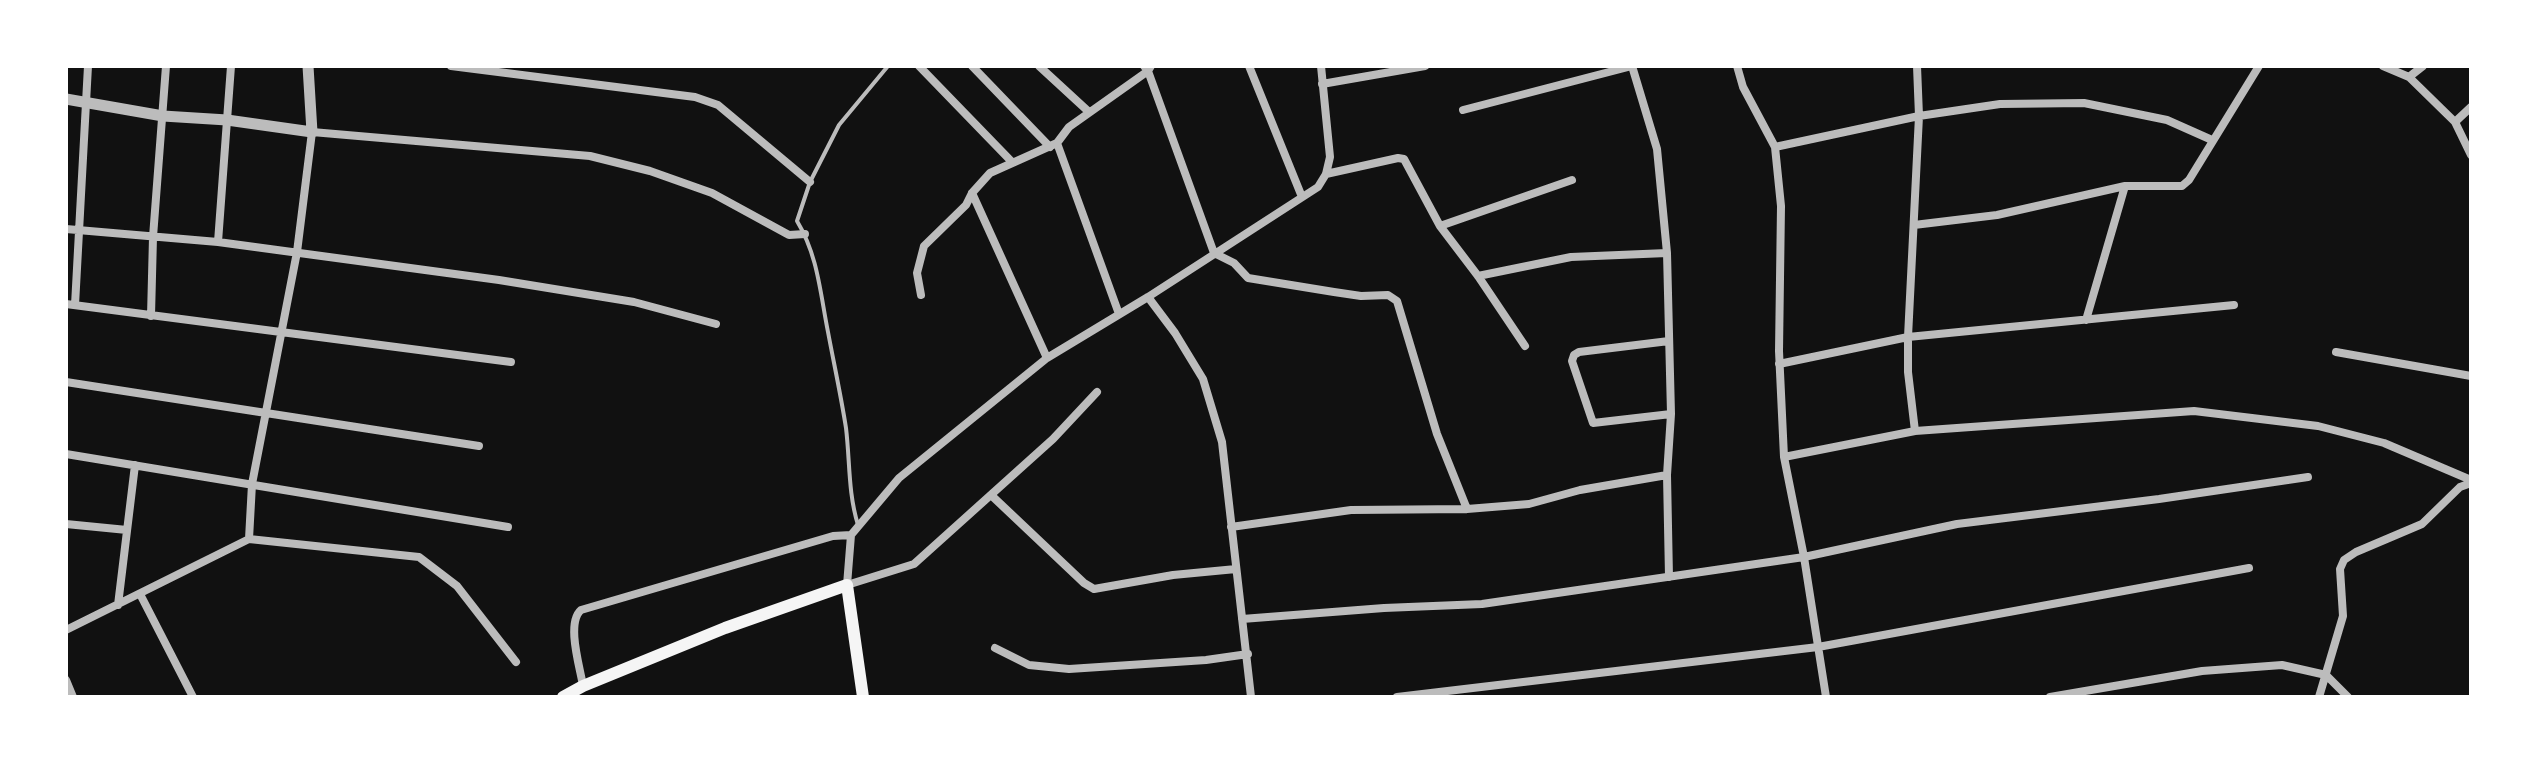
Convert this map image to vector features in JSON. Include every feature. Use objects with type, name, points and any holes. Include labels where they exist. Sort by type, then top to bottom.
[{"type":"main road","points":[[563,697],[725,628],[847,585],[863,697]]},
{"type":"street","points":[[88,66],[70,305],[511,362]]},
{"type":"street","points":[[151,316],[153,237],[166,66]]},
{"type":"street","points":[[218,242],[231,66]]},
{"type":"street","points":[[249,539],[252,484],[297,252],[312,132],[308,66]]},
{"type":"street","points":[[451,66],[695,97],[718,105],[810,182]]},
{"type":"street","points":[[919,66],[1012,162]]},
{"type":"street","points":[[972,66],[1053,145],[1119,314]]},
{"type":"street","points":[[1039,66],[1089,112]]},
{"type":"street","points":[[1249,66],[1302,197]]},
{"type":"street","points":[[1097,392],[1053,439],[914,564],[847,585],[851,535],[899,478],[1047,358],[1318,187],[1326,174],[1330,157],[1321,66]]},
{"type":"street","points":[[1322,84],[1425,66]]},
{"type":"street","points":[[1463,110],[1632,66],[1657,149],[1667,253],[1671,414],[1667,475],[1669,577]]},
{"type":"street","points":[[1737,66],[1743,87],[1775,147],[1781,206],[1779,364],[1784,457],[1804,557],[1826,697]]},
{"type":"street","points":[[1915,431],[1908,372],[1908,337],[1919,116],[1917,66]]},
{"type":"street","points":[[1914,225],[1997,215],[2125,186],[2182,186],[2189,180],[2259,66]]},
{"type":"street","points":[[2383,66],[2409,77],[2455,122],[2471,155]]},
{"type":"street","points":[[2409,77],[2423,66]]},
{"type":"street","points":[[921,295],[917,273],[924,246],[966,205],[990,173],[1053,145],[1069,127],[1147,68],[1214,253],[1234,263],[1248,278],[1361,296],[1388,295],[1397,301],[1437,434],[1467,509]]},
{"type":"street","points":[[66,99],[163,116],[590,156],[650,171],[700,189],[789,235],[805,234]]},
{"type":"street","points":[[1775,147],[1919,116],[2000,104],[2084,103],[2167,120],[2212,140]]},
{"type":"street","points":[[2455,122],[2471,107]]},
{"type":"street","points":[[1326,174],[1404,159],[1440,226],[1525,346]]},
{"type":"street","points":[[1440,226],[1572,180]]},
{"type":"street","points":[[2086,320],[2125,186]]},
{"type":"street","points":[[972,193],[1047,358]]},
{"type":"street","points":[[66,229],[297,252],[634,302],[716,324]]},
{"type":"street","points":[[1478,276],[1571,257],[1667,253]]},
{"type":"street","points":[[1148,297],[1203,379],[1222,442],[1251,697]]},
{"type":"street","points":[[1779,364],[1908,337],[2234,305]]},
{"type":"street","points":[[1669,341],[1579,352],[1572,361],[1593,423],[1671,414]]},
{"type":"street","points":[[2336,352],[2471,376]]},
{"type":"street","points":[[66,382],[479,446]]},
{"type":"street","points":[[1784,457],[1915,431],[2194,411],[2318,426],[2384,443],[2471,482]]},
{"type":"street","points":[[66,454],[508,527]]},
{"type":"street","points":[[118,605],[135,465]]},
{"type":"street","points":[[1231,527],[1351,510],[1467,509],[1529,504],[1580,490],[1667,475]]},
{"type":"street","points":[[1242,619],[1482,604],[1804,557],[1957,524],[2308,477]]},
{"type":"street","points":[[2319,697],[2343,616],[2340,569],[2344,560],[2422,524],[2460,487],[2471,482]]},
{"type":"street","points":[[991,495],[1094,589],[1173,575],[1236,569]]},
{"type":"street","points":[[66,524],[127,530]]},
{"type":"street","points":[[583,686],[573,626],[581,610],[833,536],[851,535]]},
{"type":"street","points":[[66,630],[249,539],[419,557],[457,586],[516,662]]},
{"type":"street","points":[[1397,697],[1818,647],[2249,568]]},
{"type":"street","points":[[140,594],[193,697]]},
{"type":"street","points":[[995,648],[1029,665],[1069,669],[1206,660],[1248,654]]},
{"type":"street","points":[[2050,697],[2202,671],[2282,665],[2326,675],[2348,697]]},
{"type":"street","points":[[66,680],[73,697]]},
{"type":"lane","points":[[858,527],[850,499],[846,429],[820,277],[805,234],[797,221],[810,182],[839,125],[888,66]]}]
